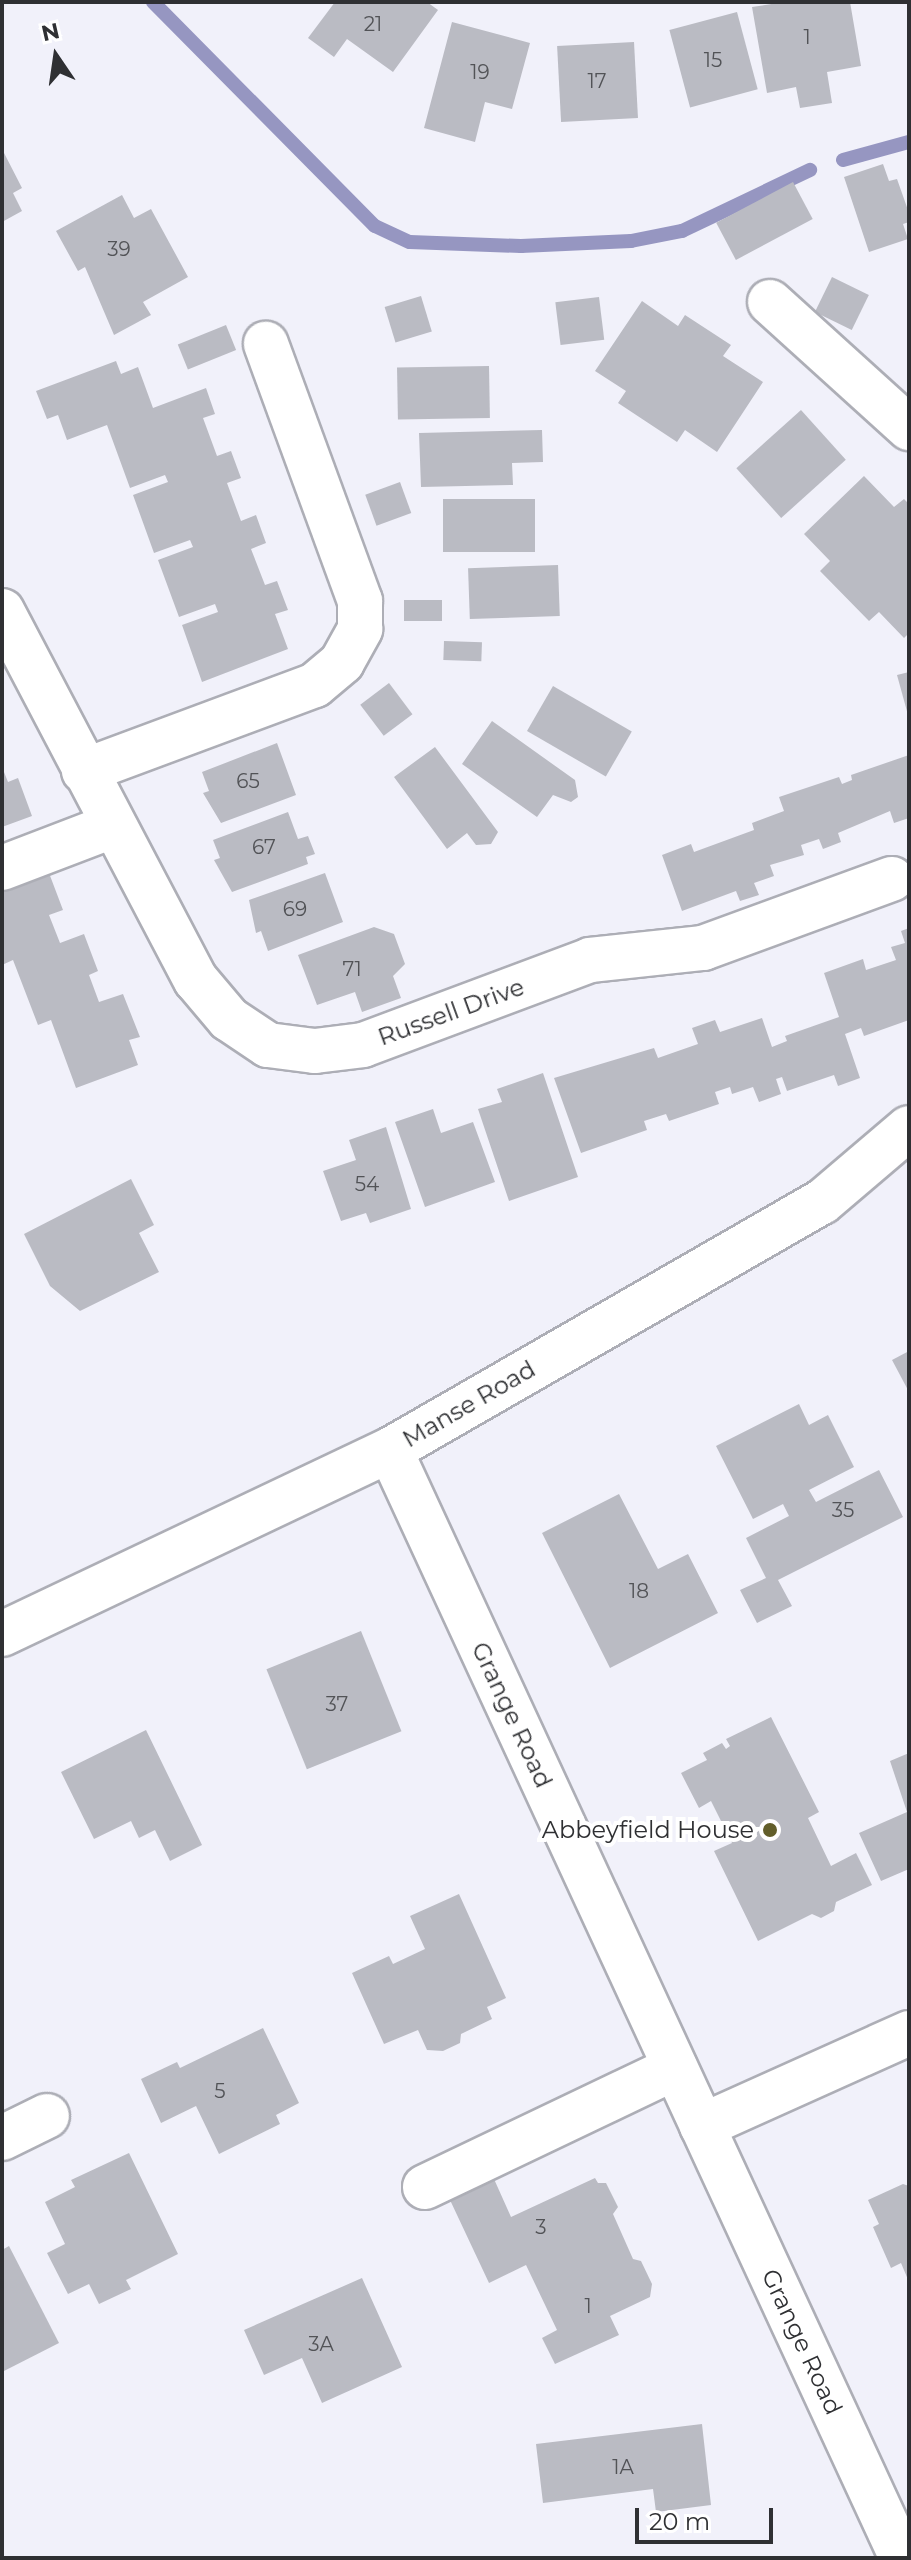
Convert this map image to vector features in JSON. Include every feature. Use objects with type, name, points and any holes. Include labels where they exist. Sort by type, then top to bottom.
[{"type":"street","points":[[770,302],[902,409]]},
{"type":"street","points":[[84,771],[315,685],[342,662],[360,629],[360,601],[266,344]]},
{"type":"street","name":"Russell Drive","points":[[2,611],[112,826],[196,980],[229,1019],[268,1045],[315,1051],[363,1045],[590,960],[703,948],[892,879]]},
{"type":"street","points":[[2,868],[112,826]]},
{"type":"street","name":"Manse Road","points":[[2,1634],[390,1450],[822,1202],[909,1128]]},
{"type":"street","name":"Grange Road","points":[[390,1450],[902,2558]]},
{"type":"street","points":[[702,2126],[909,2033]]},
{"type":"street","points":[[425,2187],[675,2068]]},
{"type":"street","points":[[2,2138],[47,2116]]},
{"type":"building","points":[[335,2],[427,2],[438,10],[393,72],[347,39],[334,57],[308,38]]},
{"type":"building","points":[[784,2],[850,2],[861,66],[827,72],[832,103],[800,108],[796,87],[767,93],[752,7]]},
{"type":"building","points":[[737,12],[758,89],[690,107],[669,30]]},
{"type":"building","points":[[452,22],[530,43],[512,109],[485,102],[475,142],[424,128]]},
{"type":"building","points":[[634,42],[638,118],[561,122],[557,46]]},
{"type":"building","points":[[2,149],[22,188],[13,193],[22,211],[2,222]]},
{"type":"building","points":[[883,164],[889,181],[897,179],[909,213],[909,222],[903,224],[908,239],[869,252],[844,177]]},
{"type":"building","points":[[793,182],[813,219],[736,260],[716,223]]},
{"type":"building","points":[[122,195],[134,218],[151,209],[188,277],[143,302],[151,315],[114,335],[85,267],[78,271],[56,231]]},
{"type":"building","points":[[832,277],[869,295],[852,330],[815,312]]},
{"type":"building","points":[[421,296],[432,331],[395,342],[385,307]]},
{"type":"building","points":[[599,297],[604,340],[561,345],[555,302]]},
{"type":"building","points":[[642,301],[678,326],[685,315],[731,345],[723,356],[763,382],[717,452],[685,430],[677,442],[618,403],[626,391],[595,371]]},
{"type":"building","points":[[226,325],[236,350],[188,370],[178,344]]},
{"type":"building","points":[[116,361],[121,374],[138,367],[153,408],[206,388],[215,414],[203,418],[217,456],[231,451],[241,478],[227,483],[241,521],[256,515],[266,543],[251,549],[265,585],[277,581],[288,610],[275,614],[288,649],[202,682],[182,625],[218,612],[215,604],[179,617],[158,560],[193,547],[190,540],[154,553],[133,495],[168,482],[165,475],[130,488],[107,425],[67,440],[58,415],[47,419],[36,391]]},
{"type":"building","points":[[489,366],[490,418],[398,420],[397,368]]},
{"type":"building","points":[[801,410],[846,460],[781,518],[736,468]]},
{"type":"building","points":[[542,430],[543,462],[512,463],[513,485],[421,487],[419,433]]},
{"type":"building","points":[[864,476],[894,507],[904,499],[909,504],[909,633],[904,638],[879,612],[869,621],[820,571],[830,561],[804,534]]},
{"type":"building","points":[[400,482],[411,513],[377,526],[365,495]]},
{"type":"building","points":[[443,499],[535,499],[535,552],[443,552]]},
{"type":"building","points":[[558,565],[560,616],[470,619],[468,568]]},
{"type":"building","points":[[404,600],[442,600],[442,621],[404,621]]},
{"type":"building","points":[[444,641],[482,642],[481,661],[443,660]]},
{"type":"building","points":[[909,672],[909,715],[908,715],[897,675]]},
{"type":"building","points":[[389,683],[412,714],[384,736],[360,705]]},
{"type":"building","points":[[553,686],[632,732],[606,777],[527,731]]},
{"type":"building","points":[[492,721],[575,780],[578,797],[571,802],[553,795],[537,817],[462,764]]},
{"type":"building","points":[[277,743],[296,795],[221,823],[203,793],[209,791],[202,772]]},
{"type":"building","points":[[435,747],[498,832],[491,844],[476,845],[467,833],[447,849],[394,777]]},
{"type":"building","points":[[909,755],[909,818],[894,823],[890,811],[838,833],[841,842],[823,849],[819,839],[801,845],[804,855],[770,865],[774,876],[754,883],[759,895],[740,901],[736,891],[682,911],[662,855],[691,844],[694,852],[754,830],[752,823],[784,811],[779,797],[839,777],[842,784],[852,780],[851,775]]},
{"type":"building","points":[[2,767],[8,782],[18,778],[32,816],[2,827]]},
{"type":"building","points":[[288,812],[298,839],[308,836],[315,854],[306,857],[308,864],[232,892],[214,860],[220,858],[213,840]]},
{"type":"building","points":[[49,873],[63,910],[49,915],[60,943],[84,934],[98,971],[89,975],[99,1002],[123,994],[140,1037],[129,1040],[138,1065],[76,1088],[51,1020],[38,1025],[13,960],[2,965],[2,890]]},
{"type":"building","points":[[325,873],[343,922],[268,951],[261,931],[256,933],[249,900]]},
{"type":"building","points":[[374,927],[394,934],[405,964],[393,976],[401,998],[362,1012],[355,992],[317,1005],[298,955]]},
{"type":"building","points":[[909,928],[909,1020],[864,1036],[861,1028],[845,1034],[860,1078],[838,1086],[834,1075],[787,1091],[782,1077],[776,1079],[781,1094],[759,1102],[753,1087],[732,1094],[730,1087],[715,1092],[719,1104],[669,1121],[666,1114],[644,1121],[647,1130],[581,1153],[554,1078],[654,1048],[658,1058],[698,1044],[692,1028],[715,1020],[720,1032],[762,1018],[772,1047],[787,1041],[785,1036],[839,1017],[824,973],[863,959],[866,970],[896,960],[891,947],[905,943],[901,931]]},
{"type":"building","points":[[543,1073],[578,1177],[509,1201],[478,1109],[502,1102],[497,1089]]},
{"type":"building","points":[[433,1109],[441,1133],[473,1122],[495,1182],[425,1207],[395,1122]]},
{"type":"building","points":[[386,1127],[411,1209],[370,1223],[366,1213],[341,1221],[323,1171],[356,1160],[349,1140]]},
{"type":"building","points":[[131,1179],[154,1225],[139,1233],[159,1272],[80,1311],[50,1286],[24,1234]]},
{"type":"building","points":[[909,1351],[909,1392],[892,1360]]},
{"type":"building","points":[[799,1404],[809,1425],[828,1415],[854,1467],[809,1490],[816,1502],[879,1470],[903,1517],[778,1580],[792,1606],[757,1623],[740,1590],[766,1578],[746,1538],[789,1516],[783,1504],[753,1519],[716,1446]]},
{"type":"building","points":[[619,1494],[658,1569],[688,1554],[718,1613],[610,1668],[542,1533]]},
{"type":"building","points":[[361,1631],[401,1731],[307,1769],[266,1669]]},
{"type":"building","name":"Abbeyfield House","points":[[771,1717],[819,1812],[808,1818],[831,1866],[856,1853],[872,1885],[836,1902],[834,1911],[821,1918],[812,1914],[758,1941],[714,1851],[732,1843],[711,1801],[699,1808],[681,1773],[707,1760],[703,1753],[722,1743],[726,1749],[730,1746],[726,1739]]},
{"type":"building","points":[[146,1730],[202,1845],[170,1861],[155,1830],[139,1838],[131,1821],[94,1839],[61,1772]]},
{"type":"building","points":[[909,1753],[909,1869],[881,1881],[859,1833],[907,1812],[890,1761]]},
{"type":"building","points":[[459,1894],[506,1998],[487,2007],[492,2019],[461,2034],[460,2043],[443,2051],[427,2050],[418,2030],[384,2044],[352,1973],[389,1956],[393,1964],[425,1949],[410,1916]]},
{"type":"building","points":[[263,2028],[299,2103],[276,2115],[280,2124],[219,2154],[196,2106],[161,2123],[141,2079],[177,2062],[180,2068]]},
{"type":"building","points":[[129,2153],[178,2254],[126,2280],[131,2289],[99,2304],[89,2284],[68,2294],[47,2253],[65,2244],[45,2202],[75,2187],[71,2180]]},
{"type":"building","points":[[595,2178],[598,2183],[606,2183],[618,2207],[613,2214],[633,2259],[641,2261],[652,2284],[650,2297],[610,2316],[619,2335],[555,2364],[542,2338],[557,2330],[526,2265],[489,2283],[450,2200],[494,2179],[511,2217]]},
{"type":"building","points":[[903,2184],[909,2186],[909,2282],[901,2263],[891,2268],[873,2227],[879,2224],[868,2200]]},
{"type":"building","points":[[9,2246],[59,2343],[2,2372],[2,2250]]},
{"type":"building","points":[[362,2278],[402,2367],[322,2403],[302,2358],[264,2375],[244,2330]]},
{"type":"building","points":[[702,2424],[711,2505],[656,2512],[653,2489],[543,2503],[536,2444]]},
{"type":"waterway","points":[[153,2],[375,226],[410,242],[521,246],[631,241],[682,231],[810,170]]},
{"type":"waterway","points":[[843,160],[909,142]]},
{"type":"place","name":"Abbeyfield House","points":[[770,1830]]}]
